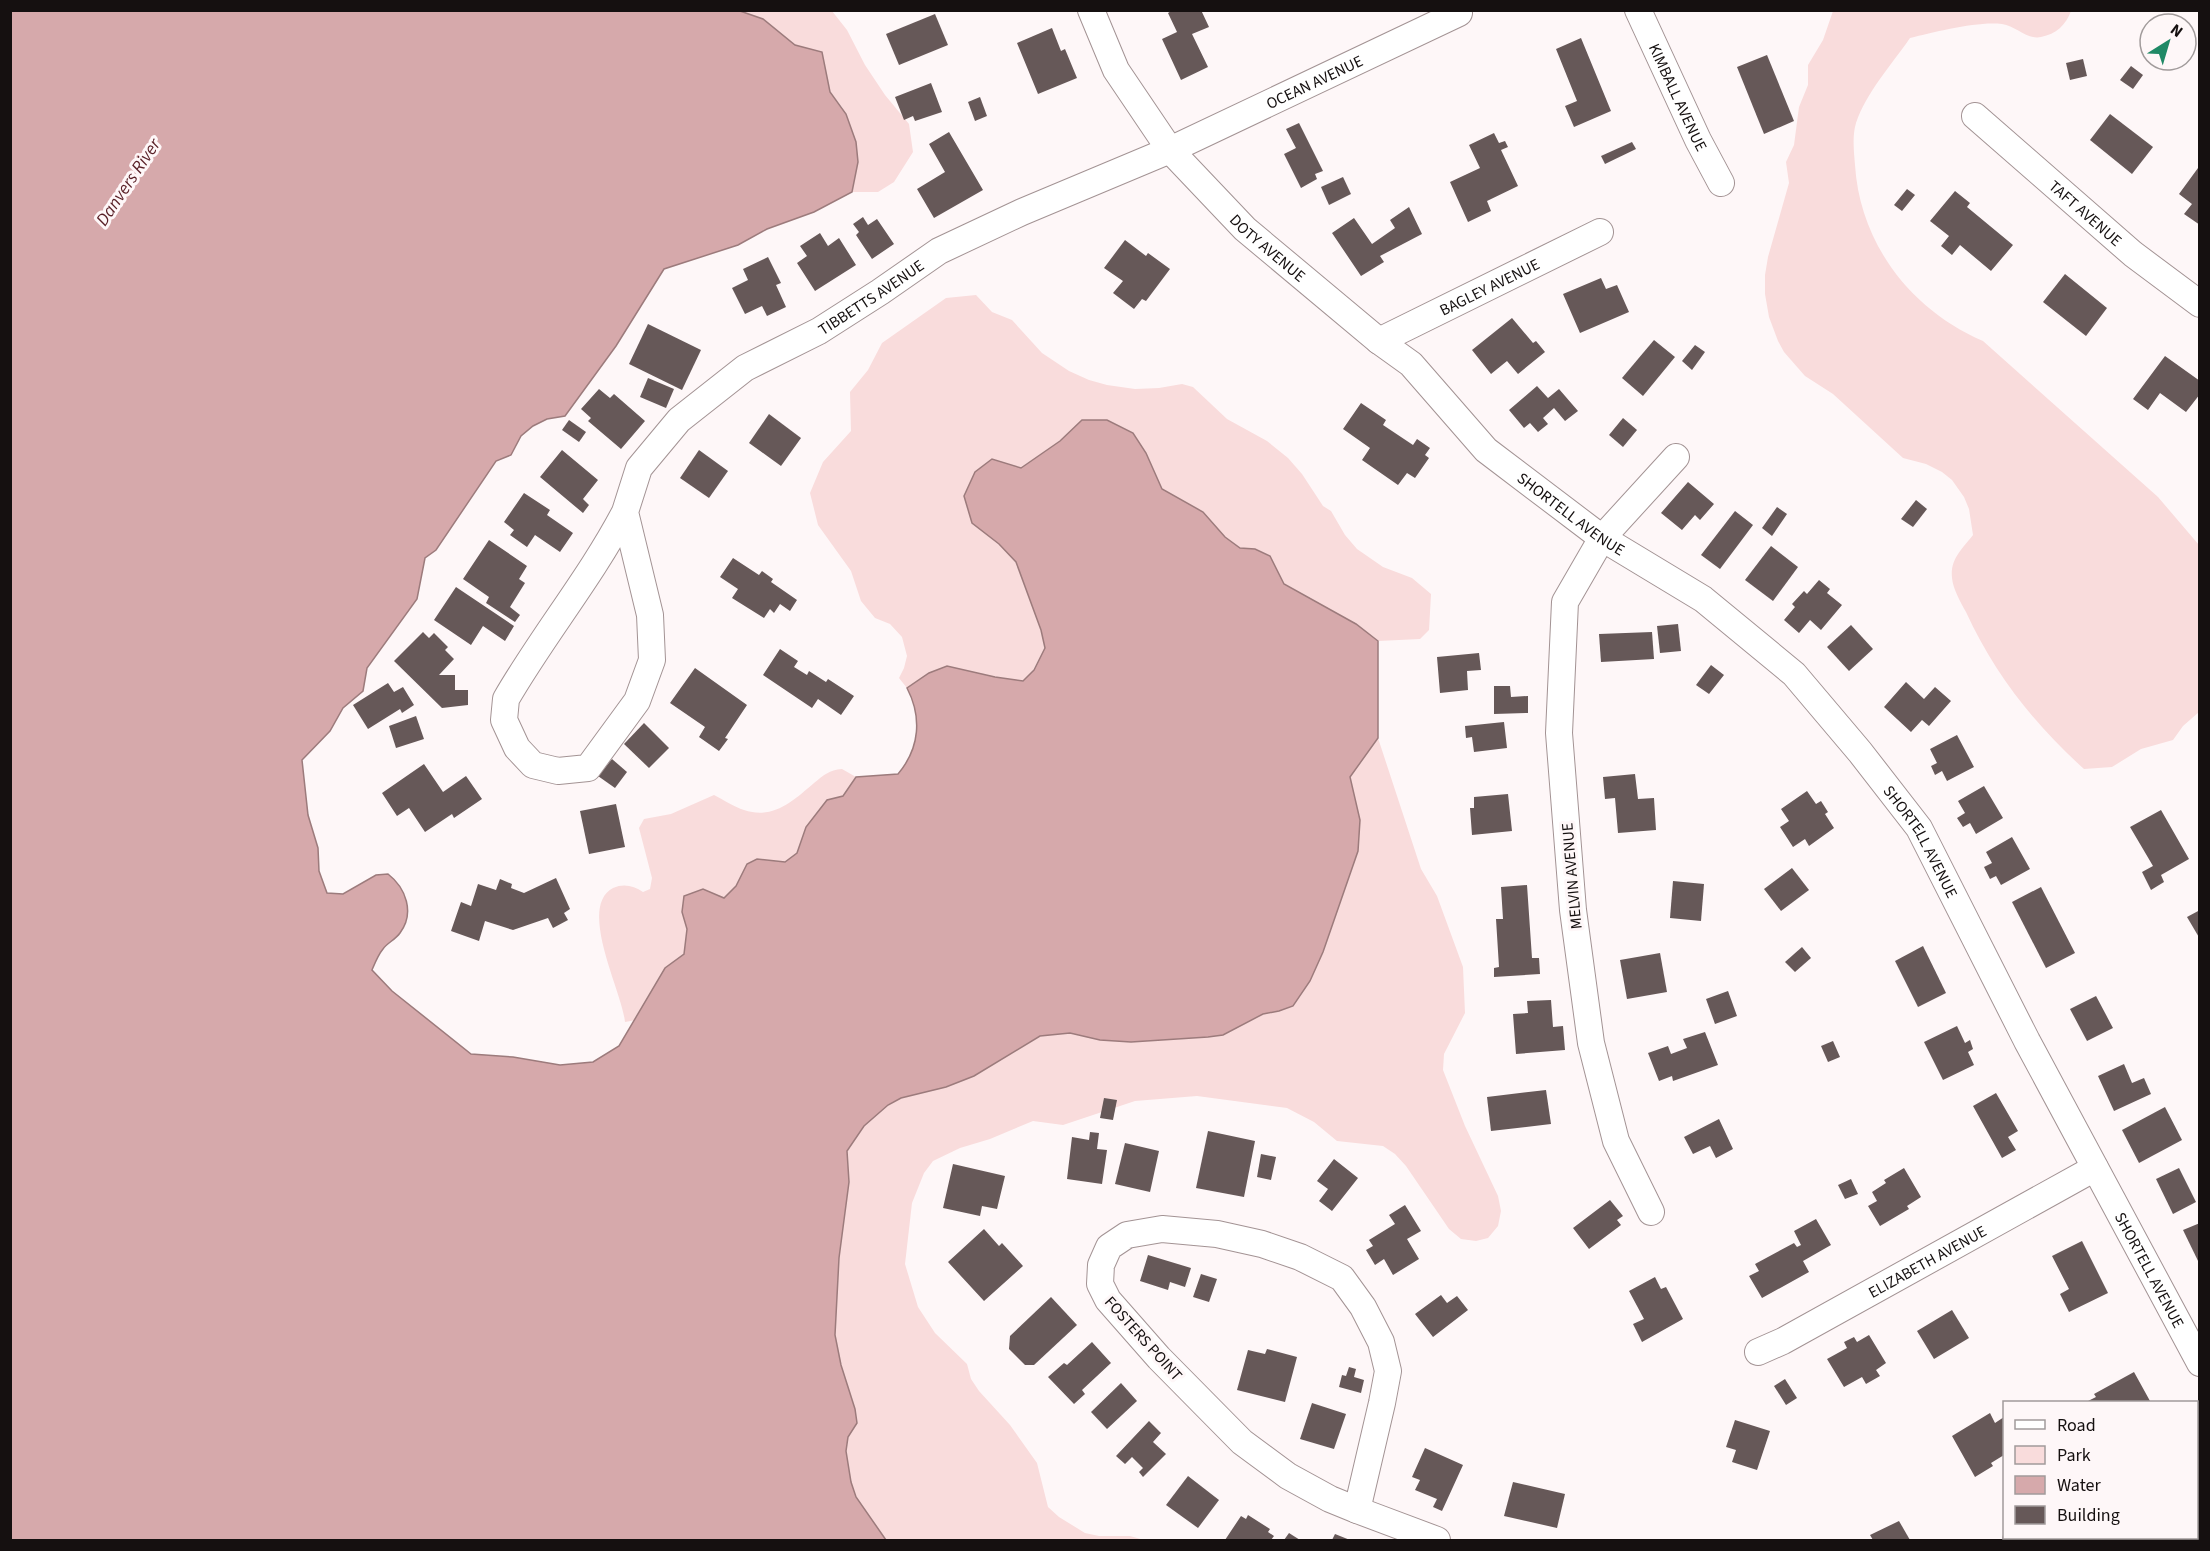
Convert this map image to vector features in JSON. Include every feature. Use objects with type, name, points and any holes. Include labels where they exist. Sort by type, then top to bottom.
[{"type":"street","name":"DOTY AVENUE","points":[[1091,10],[1116,70],[1170,150],[1245,229],[1379,341],[1411,364],[1486,450]]},
{"type":"street","name":"KIMBALL AVENUE","points":[[1638,10],[1698,140],[1721,183]]},
{"type":"street","name":"OCEAN AVENUE","points":[[1170,150],[1460,13]]},
{"type":"street","name":"TAFT AVENUE","points":[[1975,116],[2133,254],[2199,304]]},
{"type":"street","name":"TIBBETTS AVENUE","points":[[625,512],[650,615],[652,660],[637,701],[588,768],[558,771],[533,765],[517,748],[504,720],[506,699],[587,573],[606,548],[625,512],[639,468],[679,420],[745,368],[819,331],[939,251],[1022,212],[1170,150]]},
{"type":"street","name":"BAGLEY AVENUE","points":[[1379,341],[1600,232]]},
{"type":"street","name":"SHORTELL AVENUE","points":[[1486,450],[1602,538],[1703,599],[1794,674],[1860,752],[1919,828],[2027,1041],[2199,1363]]},
{"type":"street","name":"MELVIN AVENUE","points":[[1651,1212],[1616,1141],[1591,1043],[1573,910],[1559,733],[1565,602],[1602,538],[1676,457]]},
{"type":"street","name":"ELIZABETH AVENUE","points":[[1758,1352],[1783,1341],[2095,1168]]},
{"type":"street","name":"FOSTERS POINT","points":[[1357,1510],[1388,1371],[1381,1342],[1363,1307],[1342,1278],[1300,1257],[1262,1244],[1217,1234],[1162,1229],[1127,1235],[1109,1247],[1101,1265],[1100,1284],[1107,1300],[1159,1358],[1242,1442],[1288,1476],[1330,1499],[1357,1510],[1437,1540]]},
{"type":"green space","points":[[740,11],[832,11],[847,30],[865,65],[885,95],[909,124],[913,152],[894,182],[878,192],[852,192],[858,162],[856,142],[842,107],[830,92],[822,52],[795,45],[763,19]]},
{"type":"green space","points":[[1833,11],[2071,11],[2060,28],[2041,37],[2031,37],[2007,25],[1992,23],[1910,38],[1860,112],[1855,128],[1854,149],[1859,194],[1867,221],[1894,271],[1912,293],[1933,312],[1983,341],[2158,497],[2199,545],[2199,712],[2183,726],[2173,740],[2141,749],[2112,767],[2084,769],[2032,716],[1989,656],[1953,582],[1952,571],[1955,560],[1973,535],[1969,509],[1952,480],[1926,464],[1903,458],[1833,394],[1805,376],[1784,352],[1769,317],[1765,294],[1765,275],[1789,183],[1786,162],[1794,145],[1799,107],[1808,85],[1808,65],[1823,40]]},
{"type":"green space","points":[[976,295],[992,312],[1012,320],[1042,353],[1069,371],[1107,385],[1135,389],[1182,384],[1193,387],[1227,419],[1267,441],[1288,458],[1302,474],[1323,506],[1331,511],[1345,535],[1357,549],[1383,567],[1412,578],[1431,594],[1429,630],[1420,639],[1378,641],[1356,624],[1284,584],[1270,556],[1255,549],[1240,548],[1225,537],[1203,512],[1162,489],[1146,453],[1082,420],[1060,441],[1021,469],[972,523],[1005,549],[1014,560],[1028,589],[1045,648],[1033,670],[1023,681],[929,673],[907,688],[899,678],[907,656],[902,637],[890,624],[875,618],[861,601],[851,571],[818,525],[810,493],[823,462],[851,431],[850,392],[868,370],[882,343],[946,298]]},
{"type":"green space","points":[[1378,738],[1421,869],[1437,896],[1463,967],[1465,1013],[1444,1054],[1443,1070],[1465,1126],[1498,1196],[1501,1211],[1498,1226],[1488,1238],[1476,1241],[1461,1239],[1449,1229],[1406,1166],[1395,1154],[1383,1146],[1337,1141],[1314,1122],[1287,1108],[1197,1096],[1135,1101],[1063,1125],[1033,1121],[990,1139],[960,1148],[933,1161],[924,1173],[912,1203],[905,1264],[918,1307],[935,1333],[967,1364],[971,1379],[979,1391],[1010,1425],[1037,1463],[1048,1507],[1059,1517],[1085,1533],[1099,1536],[1130,1536],[1144,1540],[886,1540],[856,1497],[846,1451],[848,1437],[841,1365],[835,1335],[839,1258],[849,1182],[847,1151],[864,1126],[888,1105],[901,1098],[946,1087],[974,1076],[1040,1036],[1070,1033],[1100,1040],[1131,1042],[1208,1037],[1223,1035],[1264,1014],[1279,1011],[1360,820],[1350,777]]},
{"type":"green space","points":[[842,769],[856,777],[843,796],[806,827],[797,853],[785,862],[757,859],[747,864],[736,886],[724,898],[703,889],[682,912],[687,929],[684,954],[665,968],[636,1020],[625,1022],[604,951],[599,913],[603,898],[613,888],[629,886],[643,892],[650,889],[652,878],[639,828],[644,819],[671,814],[714,795],[744,810],[764,813],[773,811],[790,802],[827,773]]},
{"type":"water","name":"Danvers River","points":[[11,11],[740,11],[763,19],[795,45],[822,52],[830,92],[846,114],[856,142],[858,162],[852,192],[814,212],[767,229],[738,245],[664,269],[616,346],[565,416],[547,419],[533,426],[521,436],[511,455],[496,461],[436,550],[425,558],[417,599],[367,668],[363,691],[343,708],[330,731],[302,760],[308,815],[318,848],[319,871],[327,893],[343,894],[376,875],[388,874],[400,886],[404,894],[408,909],[405,925],[381,951],[372,970],[392,991],[471,1054],[513,1057],[560,1065],[593,1062],[619,1046],[665,968],[684,954],[687,929],[682,912],[684,896],[703,889],[724,898],[736,886],[747,864],[757,859],[785,862],[797,853],[806,827],[827,800],[843,796],[856,777],[898,774],[911,754],[916,732],[915,710],[907,688],[929,673],[947,666],[1023,681],[1034,670],[1045,648],[1041,630],[1016,562],[999,544],[972,523],[964,496],[975,472],[992,459],[1021,468],[1060,441],[1082,420],[1107,420],[1133,433],[1146,453],[1162,489],[1203,512],[1225,537],[1240,548],[1255,549],[1270,556],[1284,584],[1356,624],[1378,641],[1378,738],[1350,777],[1360,820],[1358,851],[1323,952],[1310,981],[1293,1006],[1263,1014],[1223,1035],[1131,1042],[1100,1040],[1070,1033],[1040,1036],[974,1076],[946,1087],[901,1098],[888,1105],[864,1126],[847,1151],[849,1182],[839,1258],[835,1335],[857,1423],[848,1437],[846,1451],[851,1482],[856,1497],[886,1540],[11,1540]]},
{"type":"building","points":[[1173,10],[1201,10],[1209,27],[1192,34],[1208,67],[1181,80],[1162,39],[1177,32],[1168,13]]},
{"type":"building","points":[[935,14],[948,45],[899,65],[886,34]]},
{"type":"building","points":[[1052,28],[1061,51],[1065,49],[1077,78],[1038,94],[1017,43]]},
{"type":"building","points":[[1581,38],[1611,111],[1574,127],[1565,106],[1577,101],[1556,49]]},
{"type":"building","points":[[1767,55],[1794,121],[1764,134],[1737,67]]},
{"type":"building","points":[[2083,59],[2087,76],[2070,80],[2066,63]]},
{"type":"building","points":[[2131,66],[2143,75],[2133,89],[2120,80]]},
{"type":"building","points":[[931,83],[942,112],[915,121],[913,116],[904,120],[895,97]]},
{"type":"building","points":[[980,97],[987,116],[975,121],[968,102]]},
{"type":"building","points":[[2110,114],[2153,147],[2132,174],[2090,140]]},
{"type":"building","points":[[1299,123],[1323,171],[1315,174],[1317,179],[1301,188],[1284,154],[1296,148],[1286,129]]},
{"type":"building","points":[[949,132],[983,190],[934,218],[917,189],[945,172],[929,144]]},
{"type":"building","points":[[1494,133],[1499,143],[1505,141],[1508,147],[1501,150],[1518,186],[1487,201],[1491,211],[1468,222],[1450,182],[1480,168],[1469,145]]},
{"type":"building","points":[[1632,142],[1636,149],[1605,164],[1601,156]]},
{"type":"building","points":[[2198,168],[2200,169],[2200,225],[2184,214],[2192,204],[2179,194]]},
{"type":"building","points":[[1343,177],[1351,194],[1329,205],[1321,187]]},
{"type":"building","points":[[1907,189],[1915,195],[1902,211],[1894,205]]},
{"type":"building","points":[[1955,191],[1970,203],[1967,207],[2013,245],[1991,271],[1960,245],[1952,255],[1941,246],[1949,236],[1930,221]]},
{"type":"building","points":[[1409,207],[1422,234],[1380,256],[1384,262],[1361,276],[1332,233],[1354,218],[1372,244],[1395,228],[1390,220]]},
{"type":"building","points":[[863,217],[868,225],[877,219],[894,244],[872,259],[856,235],[859,232],[853,224]]},
{"type":"building","points":[[820,233],[828,246],[839,238],[856,265],[815,291],[797,263],[807,256],[800,246]]},
{"type":"building","points":[[1125,240],[1146,256],[1148,253],[1170,269],[1146,301],[1142,299],[1134,309],[1113,293],[1123,281],[1104,268]]},
{"type":"building","points":[[768,257],[781,283],[776,285],[786,307],[767,316],[762,306],[745,314],[732,288],[748,280],[743,269]]},
{"type":"building","points":[[2065,274],[2107,308],[2086,336],[2043,302]]},
{"type":"building","points":[[1601,278],[1606,289],[1617,285],[1629,312],[1580,333],[1563,294]]},
{"type":"building","points":[[1512,318],[1533,343],[1536,341],[1545,352],[1518,374],[1507,361],[1491,374],[1472,350]]},
{"type":"building","points":[[648,324],[701,350],[682,390],[629,364]]},
{"type":"building","points":[[1654,340],[1675,357],[1643,396],[1622,378]]},
{"type":"building","points":[[1695,345],[1705,352],[1692,370],[1682,361]]},
{"type":"building","points":[[2165,356],[2200,381],[2200,394],[2186,412],[2160,393],[2148,410],[2133,399]]},
{"type":"building","points":[[648,378],[674,389],[666,408],[640,397]]},
{"type":"building","points":[[1537,386],[1548,398],[1559,389],[1578,411],[1565,421],[1554,408],[1543,418],[1548,424],[1538,432],[1530,423],[1524,428],[1509,410]]},
{"type":"building","points":[[599,389],[610,398],[614,394],[645,421],[621,449],[588,421],[591,418],[581,409]]},
{"type":"building","points":[[1361,403],[1386,420],[1383,425],[1413,445],[1417,439],[1430,448],[1425,455],[1429,458],[1415,478],[1407,473],[1398,485],[1362,460],[1370,448],[1343,429]]},
{"type":"building","points":[[769,414],[801,438],[781,466],[749,443]]},
{"type":"building","points":[[1623,418],[1637,430],[1623,447],[1609,435]]},
{"type":"building","points":[[569,420],[586,432],[579,442],[562,430]]},
{"type":"building","points":[[562,450],[598,480],[583,499],[589,505],[583,513],[540,477]]},
{"type":"building","points":[[699,450],[728,471],[709,498],[680,478]]},
{"type":"building","points":[[1688,482],[1714,504],[1700,520],[1695,515],[1682,530],[1661,513]]},
{"type":"building","points":[[524,493],[550,510],[547,515],[573,533],[560,552],[535,535],[527,547],[510,535],[514,530],[504,522]]},
{"type":"building","points":[[1916,500],[1927,509],[1913,527],[1901,519]]},
{"type":"building","points":[[1777,507],[1787,514],[1772,536],[1762,528]]},
{"type":"building","points":[[1735,511],[1753,525],[1720,569],[1701,555]]},
{"type":"building","points":[[489,540],[527,566],[519,579],[525,583],[510,607],[520,615],[515,622],[486,603],[489,597],[463,579]]},
{"type":"building","points":[[1771,546],[1798,567],[1773,601],[1745,580]]},
{"type":"building","points":[[733,558],[759,575],[762,571],[773,579],[771,582],[797,600],[790,611],[780,604],[774,613],[770,609],[764,618],[732,598],[738,589],[720,577]]},
{"type":"building","points":[[1819,580],[1830,589],[1827,593],[1842,605],[1821,630],[1810,620],[1799,633],[1784,620],[1795,607],[1792,604],[1804,591],[1807,594]]},
{"type":"building","points":[[456,587],[514,626],[505,641],[483,626],[471,645],[434,620]]},
{"type":"building","points":[[1678,624],[1681,651],[1660,653],[1657,626]]},
{"type":"building","points":[[1851,625],[1873,649],[1849,671],[1827,647]]},
{"type":"building","points":[[423,632],[429,638],[434,633],[448,647],[445,650],[454,659],[439,675],[455,675],[455,690],[468,690],[468,705],[442,708],[394,661]]},
{"type":"building","points":[[1652,632],[1654,659],[1601,662],[1599,634]]},
{"type":"building","points":[[780,649],[798,661],[794,667],[807,675],[809,671],[826,682],[828,679],[854,696],[841,715],[818,699],[812,708],[763,675]]},
{"type":"building","points":[[1479,653],[1481,670],[1467,671],[1468,690],[1440,693],[1437,657]]},
{"type":"building","points":[[1711,665],[1724,675],[1709,694],[1696,685]]},
{"type":"building","points":[[695,668],[747,705],[719,751],[699,737],[705,727],[670,703]]},
{"type":"building","points":[[1906,682],[1924,699],[1935,687],[1951,701],[1929,726],[1922,720],[1911,732],[1884,707]]},
{"type":"building","points":[[388,683],[394,692],[403,687],[414,705],[402,713],[400,709],[368,729],[353,705]]},
{"type":"building","points":[[1494,686],[1510,686],[1511,697],[1528,696],[1528,713],[1494,714]]},
{"type":"building","points":[[416,716],[424,739],[396,748],[389,726]]},
{"type":"building","points":[[1504,722],[1507,748],[1474,752],[1472,737],[1466,738],[1465,726]]},
{"type":"building","points":[[644,723],[669,748],[649,768],[624,744]]},
{"type":"building","points":[[1957,735],[1974,767],[1947,781],[1942,771],[1935,775],[1931,766],[1937,763],[1930,749]]},
{"type":"building","points":[[612,759],[627,772],[615,788],[598,776]]},
{"type":"building","points":[[424,764],[443,792],[466,776],[482,799],[454,818],[452,814],[425,832],[409,808],[397,816],[382,793]]},
{"type":"building","points":[[1635,774],[1638,799],[1654,798],[1656,830],[1618,833],[1615,798],[1605,799],[1603,777]]},
{"type":"building","points":[[1984,786],[2003,818],[1976,834],[1970,823],[1963,827],[1957,818],[1965,813],[1958,801]]},
{"type":"building","points":[[1807,791],[1816,804],[1821,801],[1828,812],[1825,814],[1834,828],[1809,846],[1805,839],[1793,847],[1780,827],[1789,821],[1781,809]]},
{"type":"building","points":[[1508,794],[1512,831],[1472,835],[1470,808],[1474,808],[1474,797]]},
{"type":"building","points":[[616,804],[625,847],[589,854],[580,811]]},
{"type":"building","points":[[2161,810],[2189,859],[2161,875],[2164,882],[2151,890],[2142,872],[2153,866],[2130,827]]},
{"type":"building","points":[[2012,837],[2030,869],[2001,885],[1996,876],[1990,879],[1984,867],[1992,863],[1986,852]]},
{"type":"building","points":[[1792,868],[1809,890],[1781,911],[1764,889]]},
{"type":"building","points":[[556,878],[570,909],[564,913],[568,920],[553,928],[548,918],[513,930],[485,921],[479,941],[451,931],[461,902],[471,906],[478,884],[496,890],[500,879],[512,884],[511,888],[524,893]]},
{"type":"building","points":[[1673,881],[1704,884],[1701,921],[1670,918]]},
{"type":"building","points":[[1527,885],[1532,958],[1539,958],[1540,974],[1494,977],[1494,968],[1499,967],[1496,919],[1503,919],[1501,887]]},
{"type":"building","points":[[2041,887],[2075,953],[2046,968],[2012,902]]},
{"type":"building","points":[[2200,910],[2200,939],[2187,917]]},
{"type":"building","points":[[1923,946],[1946,993],[1918,1007],[1895,961]]},
{"type":"building","points":[[1802,947],[1811,958],[1795,972],[1785,962]]},
{"type":"building","points":[[1660,953],[1667,992],[1627,999],[1620,960]]},
{"type":"building","points":[[1728,991],[1737,1016],[1715,1024],[1706,999]]},
{"type":"building","points":[[2096,996],[2113,1028],[2087,1041],[2070,1009]]},
{"type":"building","points":[[1551,1000],[1553,1027],[1563,1026],[1565,1050],[1516,1054],[1513,1014],[1528,1013],[1527,1001]]},
{"type":"building","points":[[1957,1026],[1965,1043],[1970,1040],[1973,1049],[1968,1052],[1974,1065],[1943,1080],[1924,1042]]},
{"type":"building","points":[[1705,1032],[1718,1065],[1673,1081],[1672,1076],[1659,1081],[1648,1053],[1668,1046],[1671,1054],[1687,1048],[1683,1039]]},
{"type":"building","points":[[1833,1041],[1840,1057],[1828,1062],[1821,1046]]},
{"type":"building","points":[[2124,1064],[2132,1083],[2144,1078],[2151,1094],[2114,1111],[2098,1076]]},
{"type":"building","points":[[1546,1090],[1551,1124],[1491,1131],[1487,1097]]},
{"type":"building","points":[[1996,1093],[2018,1131],[2008,1137],[2016,1150],[2002,1158],[1973,1106]]},
{"type":"building","points":[[1104,1098],[1117,1100],[1113,1120],[1100,1118]]},
{"type":"building","points":[[2165,1107],[2182,1140],[2139,1163],[2122,1130]]},
{"type":"building","points":[[1719,1119],[1733,1149],[1716,1158],[1710,1146],[1693,1154],[1684,1137]]},
{"type":"building","points":[[1208,1131],[1255,1141],[1244,1197],[1196,1188]]},
{"type":"building","points":[[1090,1132],[1099,1133],[1097,1149],[1107,1150],[1102,1184],[1067,1179],[1072,1137],[1089,1140]]},
{"type":"building","points":[[1125,1143],[1159,1151],[1150,1192],[1115,1184]]},
{"type":"building","points":[[1261,1154],[1276,1157],[1271,1180],[1257,1177]]},
{"type":"building","points":[[1334,1159],[1358,1178],[1332,1211],[1319,1201],[1328,1189],[1317,1181]]},
{"type":"building","points":[[953,1164],[1005,1176],[997,1209],[982,1206],[980,1216],[943,1208]]},
{"type":"building","points":[[1904,1168],[1921,1197],[1907,1206],[1909,1209],[1880,1226],[1868,1206],[1877,1201],[1872,1192],[1886,1183],[1884,1180]]},
{"type":"building","points":[[2179,1168],[2196,1202],[2173,1214],[2156,1179]]},
{"type":"building","points":[[1851,1179],[1858,1194],[1845,1199],[1838,1185]]},
{"type":"building","points":[[1610,1200],[1623,1216],[1617,1220],[1621,1225],[1589,1249],[1573,1228]]},
{"type":"building","points":[[1405,1205],[1421,1231],[1407,1239],[1419,1259],[1393,1275],[1384,1259],[1375,1265],[1366,1250],[1373,1246],[1369,1240],[1395,1224],[1389,1215]]},
{"type":"building","points":[[1816,1219],[1831,1245],[1803,1261],[1809,1272],[1762,1298],[1749,1276],[1759,1271],[1755,1264],[1794,1243],[1797,1247],[1801,1245],[1794,1231]]},
{"type":"building","points":[[2200,1223],[2200,1265],[2183,1230]]},
{"type":"building","points":[[984,1229],[999,1246],[1002,1243],[1023,1266],[984,1301],[948,1262]]},
{"type":"building","points":[[2082,1241],[2108,1293],[2069,1312],[2060,1294],[2069,1289],[2052,1256]]},
{"type":"building","points":[[1148,1255],[1191,1268],[1185,1287],[1170,1282],[1168,1290],[1140,1281]]},
{"type":"building","points":[[1201,1274],[1217,1279],[1209,1302],[1193,1297]]},
{"type":"building","points":[[1655,1277],[1661,1289],[1666,1287],[1683,1319],[1642,1342],[1633,1324],[1644,1319],[1629,1291]]},
{"type":"building","points":[[1441,1295],[1447,1303],[1457,1296],[1468,1310],[1433,1337],[1415,1314]]},
{"type":"building","points":[[1051,1297],[1077,1325],[1034,1365],[1025,1365],[1009,1349],[1010,1336]]},
{"type":"building","points":[[1952,1310],[1969,1338],[1934,1359],[1917,1331]]},
{"type":"building","points":[[1869,1335],[1886,1363],[1876,1370],[1880,1376],[1866,1384],[1862,1377],[1844,1387],[1827,1359],[1847,1348],[1844,1342],[1854,1337],[1857,1342]]},
{"type":"building","points":[[1092,1342],[1111,1363],[1082,1390],[1085,1394],[1074,1404],[1048,1377],[1064,1363],[1067,1365]]},
{"type":"building","points":[[1267,1349],[1297,1357],[1285,1402],[1237,1390],[1248,1350],[1265,1354]]},
{"type":"building","points":[[1349,1367],[1356,1369],[1354,1377],[1364,1380],[1361,1393],[1339,1387],[1342,1375],[1346,1376]]},
{"type":"building","points":[[2134,1372],[2150,1401],[2088,1401],[2096,1397],[2094,1394]]},
{"type":"building","points":[[1785,1379],[1797,1398],[1786,1405],[1774,1386]]},
{"type":"building","points":[[1121,1383],[1137,1401],[1107,1429],[1091,1412]]},
{"type":"building","points":[[1312,1403],[1346,1414],[1334,1449],[1300,1439]]},
{"type":"building","points":[[1990,1413],[1995,1423],[2003,1418],[2003,1456],[1991,1463],[1993,1466],[1975,1477],[1952,1436]]},
{"type":"building","points":[[1735,1420],[1770,1431],[1757,1470],[1732,1462],[1736,1450],[1726,1447]]},
{"type":"building","points":[[1149,1421],[1161,1433],[1153,1442],[1166,1454],[1143,1477],[1139,1472],[1143,1468],[1132,1457],[1125,1464],[1116,1456]]},
{"type":"building","points":[[1425,1448],[1463,1465],[1442,1511],[1433,1507],[1437,1499],[1415,1490],[1420,1480],[1412,1477]]},
{"type":"building","points":[[1188,1476],[1219,1500],[1198,1528],[1166,1505]]},
{"type":"building","points":[[1513,1482],[1565,1494],[1557,1528],[1504,1516]]},
{"type":"building","points":[[2200,1501],[2200,1530],[2198,1531],[2198,1502]]},
{"type":"building","points":[[1248,1515],[1270,1529],[1268,1532],[1274,1536],[1271,1540],[1225,1540],[1241,1516],[1246,1519]]},
{"type":"building","points":[[1899,1521],[1910,1540],[1873,1540],[1870,1535]]},
{"type":"building","points":[[1289,1533],[1300,1540],[1284,1540]]},
{"type":"building","points":[[1335,1534],[1350,1540],[1332,1540]]}]
